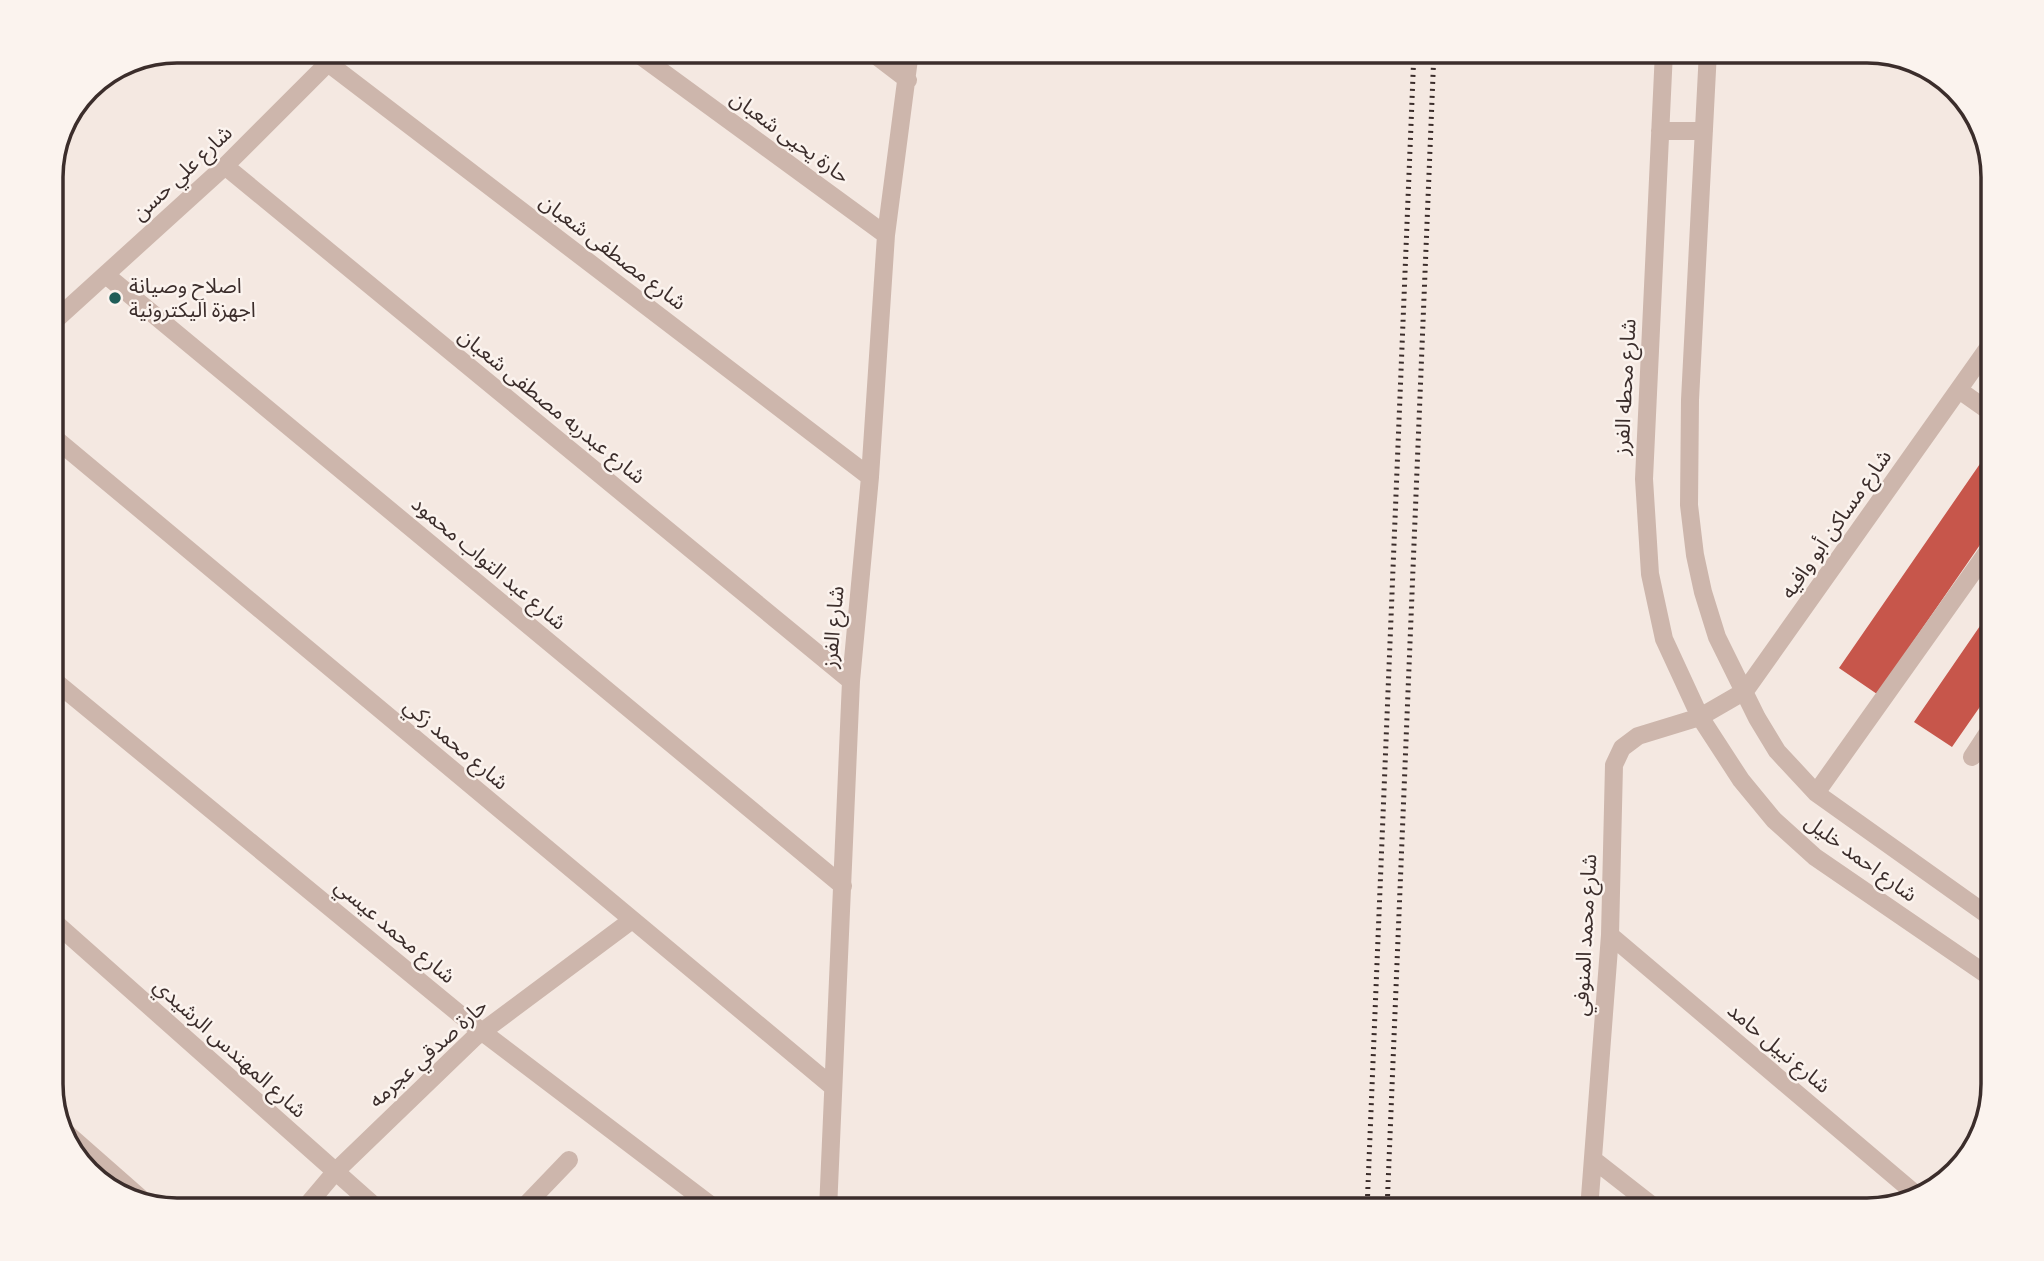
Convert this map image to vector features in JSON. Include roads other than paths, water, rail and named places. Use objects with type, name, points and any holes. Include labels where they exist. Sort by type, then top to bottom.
[{"type":"street","name":"شارع علي حسن","points":[[63,313],[225,166],[328,63]]},
{"type":"street","name":"شارع مصطفى شعبان","points":[[342,63],[870,477]]},
{"type":"street","name":"حارة يحيى شعبان","points":[[651,63],[886,234]]},
{"type":"street","points":[[886,63],[908,80]]},
{"type":"street","name":"شارع الفرز","points":[[828,1198],[851,681],[870,477],[886,234],[909,63]]},
{"type":"street","name":"شارع محطه الفرز","points":[[1663,63],[1644,479],[1650,575],[1664,639],[1700,717]]},
{"type":"street","points":[[1707,63],[1690,400],[1689,505],[1703,592],[1717,637],[1745,691]]},
{"type":"street","points":[[1660,131],[1704,131]]},
{"type":"street","name":"شارع عبدربه مصطفى شعبان","points":[[225,166],[851,681]]},
{"type":"street","name":"شارع عبد التواب محمود","points":[[106,275],[843,886]]},
{"type":"street","name":"شارع مساكن أبو وافيه","points":[[1700,717],[1745,691],[1981,358]]},
{"type":"street","points":[[1959,390],[1981,406]]},
{"type":"street","name":"شارع محمد زكي","points":[[63,445],[833,1087]]},
{"type":"street","points":[[1816,793],[1981,561]]},
{"type":"street","name":"شارع محمد عيسي","points":[[63,688],[482,1032],[701,1198]]},
{"type":"street","name":"شارع احمد خليل","points":[[1745,691],[1756,718],[1777,751],[1816,793],[1981,906]]},
{"type":"street","name":"شارع احمد خليل","points":[[1700,717],[1749,790],[1774,820],[1815,857],[1981,971]]},
{"type":"street","name":"شارع محمد المنوفي","points":[[1590,1198],[1610,935],[1614,765],[1622,748],[1638,736],[1700,717]]},
{"type":"street","points":[[1972,757],[1981,743]]},
{"type":"street","name":"حارة صدقي عجرمه","points":[[313,1198],[335,1171],[482,1032],[632,920]]},
{"type":"street","name":"شارع المهندس الرشيدي","points":[[63,930],[365,1198]]},
{"type":"street","name":"شارع نبيل حامد","points":[[1610,935],[1911,1189]]},
{"type":"street","points":[[81,1145],[127,1186]]},
{"type":"street","points":[[533,1198],[569,1160]]},
{"type":"street","points":[[1594,1160],[1642,1198]]},
{"type":"railway","points":[[1367,1198],[1414,63]]},
{"type":"railway","points":[[1387,1198],[1434,63]]},
{"type":"place","name":"اصلاح وصيانة اجهزة اليكترونية","points":[[115,298]]}]
